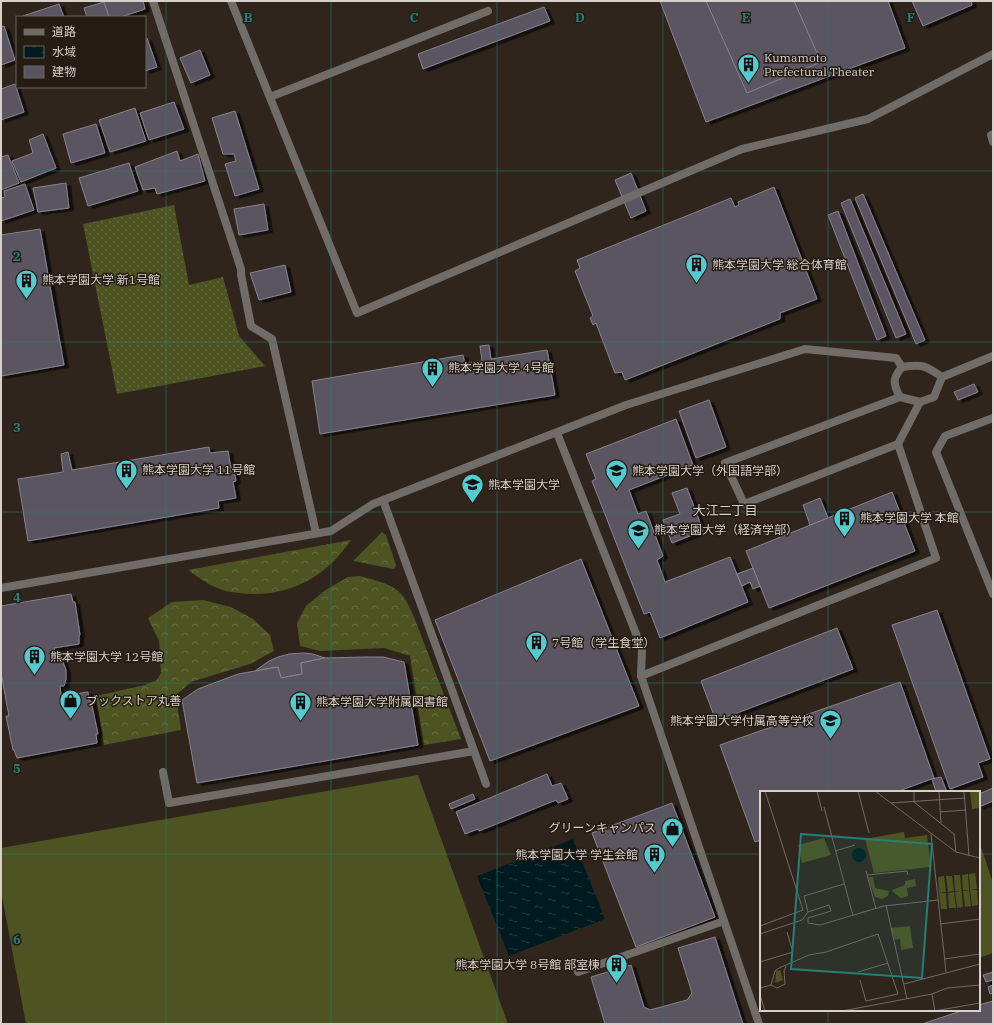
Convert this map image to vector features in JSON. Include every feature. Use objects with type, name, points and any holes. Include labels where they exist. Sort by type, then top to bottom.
[{"type":"street","points":[[153,1],[238,261],[251,326],[272,339],[316,533]]},
{"type":"street","points":[[231,1],[357,312],[742,149],[868,120],[993,54]]},
{"type":"street","points":[[270,97],[488,11]]},
{"type":"street","points":[[993,134],[990,135],[993,142]]},
{"type":"street","points":[[1,588],[331,531],[373,504],[626,405],[805,349],[896,358],[902,367]]},
{"type":"street","points":[[920,402],[898,444],[744,504],[725,463],[900,397],[920,402],[934,397],[942,377],[993,356]]},
{"type":"street","points":[[900,397],[894,386],[896,374],[902,367],[913,365],[927,367],[942,377]]},
{"type":"street","points":[[993,418],[945,436],[936,452],[993,594]]},
{"type":"street","points":[[557,433],[642,649],[641,676],[759,1024]]},
{"type":"street","points":[[641,676],[936,558],[898,444]]},
{"type":"street","points":[[383,500],[486,784]]},
{"type":"street","points":[[163,772],[169,802],[474,751]]},
{"type":"street","points":[[578,972],[724,921]]},
{"type":"green space","points":[[174,205],[189,285],[223,277],[239,336],[265,366],[117,394],[83,224]]},
{"type":"green space","points":[[382,532],[386,535],[396,565],[394,569],[353,561]]},
{"type":"green space","points":[[351,540],[327,568],[297,586],[281,591],[263,594],[245,594],[221,590],[188,570]]},
{"type":"green space","points":[[360,576],[394,588],[406,600],[461,739],[424,745],[410,656],[384,648],[320,651],[300,646],[297,623],[306,606],[324,591],[348,577]]},
{"type":"green space","points":[[203,600],[231,607],[253,619],[270,635],[274,651],[250,664],[191,682],[176,695],[181,730],[104,745],[96,696],[145,685],[157,680],[161,673],[159,641],[148,618],[172,602]]},
{"type":"green space","points":[[418,775],[508,1024],[26,1024],[1,891],[1,848]]},
{"type":"green space","points":[[980,844],[993,883],[993,953],[980,958]]},
{"type":"water","points":[[573,839],[605,919],[509,956],[477,876]]},
{"type":"building","points":[[103,1],[143,1],[145,9],[124,16],[109,16]]},
{"type":"building","name":"Kumamoto Prefectural Theater","points":[[660,1],[888,1],[905,48],[706,122]]},
{"type":"building","points":[[706,1],[794,1],[821,62],[747,93]]},
{"type":"building","points":[[912,1],[971,1],[972,5],[923,26]]},
{"type":"building","points":[[104,2],[109,16],[87,16],[84,8]]},
{"type":"building","points":[[59,4],[64,16],[23,16]]},
{"type":"building","points":[[544,7],[550,21],[423,69],[418,54]]},
{"type":"building","points":[[4,26],[15,60],[1,65],[1,27]]},
{"type":"building","points":[[146,38],[157,67],[146,71]]},
{"type":"building","points":[[200,50],[210,75],[191,83],[180,58]]},
{"type":"building","points":[[15,84],[24,112],[1,120],[1,89]]},
{"type":"building","points":[[174,102],[184,129],[149,140],[140,113]]},
{"type":"building","points":[[135,108],[146,141],[110,152],[99,120]]},
{"type":"building","points":[[235,111],[259,189],[235,196],[225,164],[236,161],[234,154],[223,154],[212,118]]},
{"type":"building","points":[[96,124],[105,153],[71,163],[63,134]]},
{"type":"building","points":[[43,134],[56,168],[21,182],[12,161],[33,153],[29,140]]},
{"type":"building","points":[[177,151],[180,161],[198,154],[205,181],[157,194],[155,188],[143,190],[135,167]]},
{"type":"building","points":[[8,155],[19,183],[1,190],[1,157]]},
{"type":"building","points":[[129,163],[138,191],[88,206],[79,178]]},
{"type":"building","points":[[631,173],[646,211],[631,218],[615,180]]},
{"type":"building","points":[[66,183],[69,208],[38,212],[33,188]]},
{"type":"building","points":[[25,184],[34,210],[1,221],[1,198],[5,197],[4,191]]},
{"type":"building","name":"熊本学園大学 総合体育館","points":[[774,187],[817,299],[780,313],[780,319],[625,380],[622,372],[615,373],[596,323],[593,325],[590,318],[593,316],[575,271],[580,268],[577,260],[731,198],[735,207],[739,205],[738,202]]},
{"type":"building","points":[[863,194],[925,340],[916,344],[855,198]]},
{"type":"building","points":[[850,199],[906,334],[896,338],[841,203]]},
{"type":"building","points":[[264,204],[268,230],[239,235],[234,209]]},
{"type":"building","points":[[838,211],[886,336],[877,340],[828,215]]},
{"type":"building","name":"熊本学園大学 新1号館","points":[[40,229],[64,365],[1,376],[1,235]]},
{"type":"building","points":[[285,265],[291,292],[259,300],[250,273]]},
{"type":"building","name":"熊本学園大学 4号館","points":[[489,345],[491,359],[547,350],[555,395],[320,434],[312,381],[463,355],[465,364],[482,361],[480,346]]},
{"type":"building","points":[[974,384],[978,392],[958,400],[954,392]]},
{"type":"building","points":[[709,400],[726,447],[696,458],[679,411]]},
{"type":"building","points":[[676,419],[693,465],[629,490],[638,514],[646,511],[663,556],[657,560],[665,582],[730,557],[748,602],[660,638],[650,612],[644,614],[592,481],[596,479],[586,454]]},
{"type":"building","name":"熊本学園大学 11号館","points":[[209,447],[210,453],[228,451],[231,468],[234,468],[236,481],[233,482],[236,498],[218,501],[219,508],[28,541],[18,479],[63,472],[61,454],[68,452],[72,470]]},
{"type":"building","points":[[687,488],[703,531],[672,543],[663,520],[680,514],[672,493]]},
{"type":"building","name":"熊本学園大学 本館","points":[[892,492],[915,551],[769,608],[746,551]]},
{"type":"building","points":[[820,498],[828,518],[810,525],[803,505]]},
{"type":"building","name":"7号館（学生食堂）","points":[[581,559],[639,706],[490,761],[435,620]]},
{"type":"building","points":[[753,568],[760,586],[753,589],[750,582],[742,586],[737,574]]},
{"type":"building","name":"熊本学園大学 12号館","points":[[71,594],[73,602],[75,602],[80,635],[79,644],[54,648],[56,659],[60,658],[66,670],[64,686],[60,686],[61,696],[88,692],[98,734],[96,734],[97,743],[17,758],[13,750],[6,716],[9,716],[1,673],[1,606]]},
{"type":"building","points":[[937,610],[990,759],[978,763],[983,777],[950,789],[892,625]]},
{"type":"building","points":[[837,628],[853,669],[716,721],[701,681]]},
{"type":"building","points":[[304,653],[325,658],[301,663],[302,674],[281,678],[278,667],[255,671],[269,661],[278,657],[289,654]]},
{"type":"building","name":"熊本学園大学附属図書館","points":[[383,657],[404,662],[418,745],[197,783],[182,700],[198,689],[238,674],[278,667],[281,678],[302,674],[301,663],[325,658]]},
{"type":"building","points":[[900,682],[934,778],[899,791],[760,791],[760,840],[755,842],[720,745]]},
{"type":"building","points":[[547,774],[552,786],[561,783],[568,799],[558,803],[556,800],[479,831],[478,829],[465,834],[456,812]]},
{"type":"building","points":[[941,777],[947,791],[936,791],[932,779]]},
{"type":"building","points":[[993,788],[993,801],[980,807],[980,794]]},
{"type":"building","points":[[473,794],[475,799],[451,809],[449,804]]},
{"type":"building","name":"熊本学園大学 学生会館","points":[[672,803],[715,917],[636,947],[592,833]]},
{"type":"building","name":"熊本学園大学 8号館 部室棟","points":[[715,937],[743,1024],[605,1024],[591,977],[631,965],[644,1007],[650,1010],[687,1000],[692,993],[678,948]]},
{"type":"building","points":[[993,972],[993,980],[986,982],[983,975]]},
{"type":"building","points":[[993,985],[993,993],[990,994],[988,987]]},
{"type":"building","points":[[993,1001],[993,1024],[922,1024],[961,1011],[980,1011],[980,1005]]},
{"type":"place","name":"Kumamoto Prefectural Theater","points":[[749,84]]},
{"type":"place","name":"熊本学園大学 総合体育館","points":[[696,284]]},
{"type":"place","name":"熊本学園大学 新1号館","points":[[27,300]]},
{"type":"place","name":"熊本学園大学 4号館","points":[[433,388]]},
{"type":"place","name":"熊本学園大学 11号館","points":[[127,490]]},
{"type":"place","name":"熊本学園大学（外国語学部）","points":[[617,490]]},
{"type":"place","name":"熊本学園大学","points":[[473,504]]},
{"type":"place","name":"熊本学園大学 本館","points":[[844,538]]},
{"type":"place","name":"熊本学園大学（経済学部）","points":[[639,550]]},
{"type":"place","name":"7号館（学生食堂）","points":[[537,662]]},
{"type":"place","name":"熊本学園大学 12号館","points":[[34,676]]},
{"type":"place","name":"ブックストア丸善","points":[[71,720]]},
{"type":"place","name":"熊本学園大学附属図書館","points":[[300,722]]},
{"type":"place","name":"熊本学園大学付属高等学校","points":[[830,740]]},
{"type":"place","name":"グリーンキャンパス","points":[[672,848]]},
{"type":"place","name":"熊本学園大学 学生会館","points":[[654,874]]},
{"type":"place","name":"熊本学園大学 8号館 部室棟","points":[[616,984]]},
{"type":"district","name":"大江二丁目","points":[[725,510]]}]
